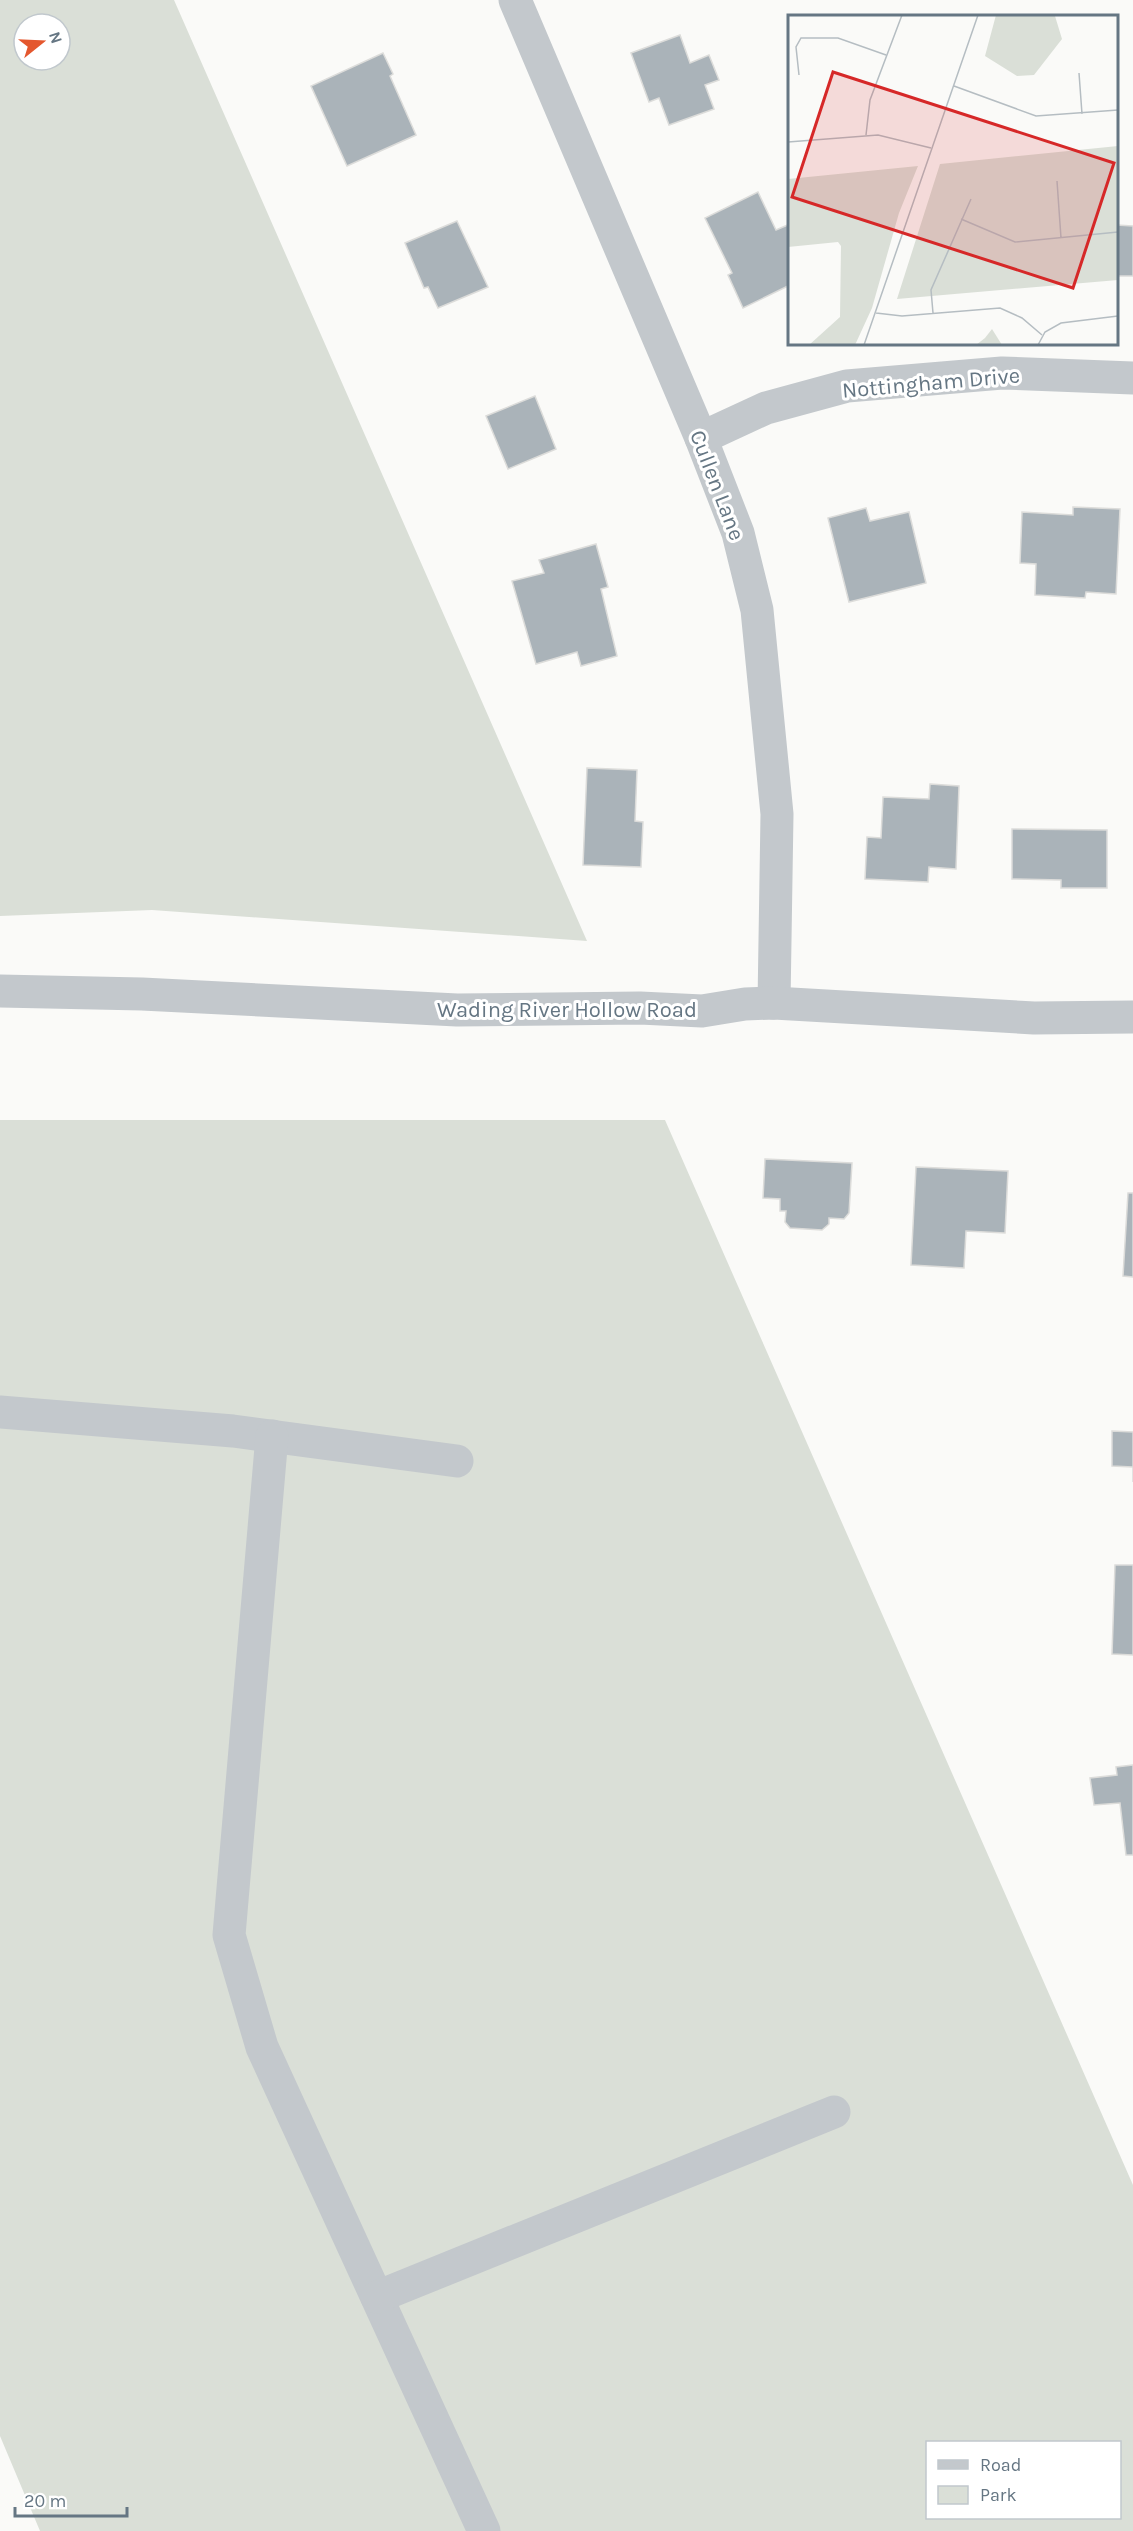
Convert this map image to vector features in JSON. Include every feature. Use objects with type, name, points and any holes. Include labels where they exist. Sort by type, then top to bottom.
[{"type":"street","name":"Cullen Lane","points":[[515,0],[701,438],[738,533],[758,610],[777,814],[774,1003]]},
{"type":"street","name":"Nottingham Drive","points":[[701,438],[766,408],[847,386],[1002,373],[1095,374],[1133,378]]},
{"type":"street","name":"Wading River Hollow Road","points":[[0,991],[142,994],[457,1010],[640,1008],[702,1011],[745,1004],[774,1003],[1034,1018],[1133,1017]]},
{"type":"street","points":[[0,1413],[272,1436],[457,1461]]},
{"type":"street","points":[[272,1436],[229,1935],[262,2047],[484,2531]]},
{"type":"street","points":[[377,2297],[834,2112]]},
{"type":"green space","points":[[0,0],[174,0],[587,941],[152,910],[0,916]]},
{"type":"green space","points":[[0,1120],[665,1120],[1133,2185],[1133,2531],[40,2531],[0,2436]]},
{"type":"building","points":[[680,35],[690,63],[709,55],[719,80],[705,85],[714,109],[669,125],[659,98],[649,102],[631,53]]},
{"type":"building","points":[[383,53],[393,74],[390,76],[416,135],[347,166],[311,86]]},
{"type":"building","points":[[758,192],[776,230],[788,225],[788,286],[743,308],[728,275],[732,273],[705,218]]},
{"type":"building","points":[[457,221],[488,287],[438,308],[428,287],[424,288],[405,243]]},
{"type":"building","points":[[1118,225],[1133,226],[1133,276],[1118,276]]},
{"type":"building","points":[[535,396],[556,449],[508,469],[486,416]]},
{"type":"building","points":[[1073,507],[1120,509],[1116,594],[1086,592],[1085,598],[1035,595],[1036,564],[1020,563],[1022,512],[1073,515]]},
{"type":"building","points":[[866,508],[870,521],[909,512],[926,583],[849,602],[828,518]]},
{"type":"building","points":[[596,544],[608,587],[601,589],[617,656],[581,666],[577,652],[536,664],[512,581],[544,573],[539,560]]},
{"type":"building","points":[[587,768],[637,770],[635,821],[643,822],[641,867],[583,865]]},
{"type":"building","points":[[930,784],[959,786],[956,869],[929,867],[928,882],[865,879],[867,837],[881,838],[883,797],[929,799]]},
{"type":"building","points":[[1012,829],[1107,830],[1107,888],[1061,888],[1061,880],[1012,879]]},
{"type":"building","points":[[765,1159],[852,1163],[849,1213],[844,1219],[829,1218],[829,1224],[822,1230],[790,1228],[785,1222],[786,1211],[780,1211],[780,1199],[763,1198]]},
{"type":"building","points":[[916,1167],[1008,1171],[1005,1233],[966,1231],[964,1268],[911,1265]]},
{"type":"building","points":[[1128,1193],[1133,1193],[1133,1277],[1123,1276]]},
{"type":"building","points":[[1112,1431],[1133,1432],[1133,1467],[1112,1466]]},
{"type":"building","points":[[1115,1565],[1133,1565],[1133,1655],[1112,1654]]},
{"type":"building","points":[[1133,1765],[1133,1855],[1126,1855],[1120,1803],[1094,1805],[1090,1778],[1117,1775],[1116,1767]]}]
